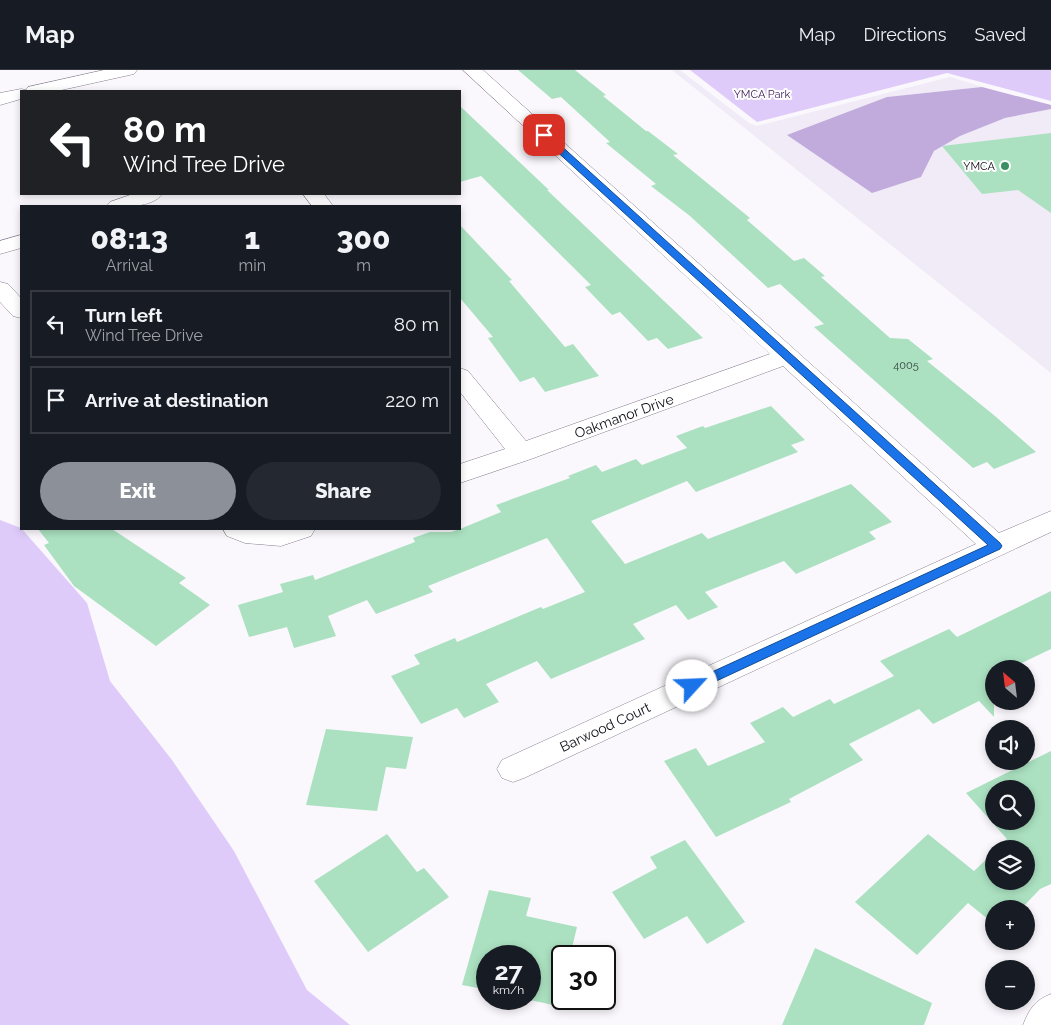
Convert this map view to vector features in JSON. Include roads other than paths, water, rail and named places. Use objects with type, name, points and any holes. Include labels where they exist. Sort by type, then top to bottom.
[{"type":"street","points":[[38,90],[128,70]]},
{"type":"street","points":[[472,70],[996,546]]},
{"type":"street","points":[[0,99],[20,94]]},
{"type":"street","points":[[120,205],[149,195]]},
{"type":"street","points":[[314,195],[322,205]]},
{"type":"street","points":[[0,248],[20,241]]},
{"type":"street","points":[[0,289],[20,311]]},
{"type":"street","name":"Oakmanor Drive","points":[[461,474],[787,356]]},
{"type":"street","points":[[461,377],[522,453]]},
{"type":"street","name":"Barwood Court","points":[[513,769],[1051,521]]},
{"type":"street","points":[[239,530],[245,533],[281,536],[298,530]]},
{"type":"street","points":[[1042,1025],[1051,1012]]},
{"type":"place","name":"YMCA","points":[[1005,166]]},
{"type":"park label","name":"YMCA Park","points":[[762,94]]}]
